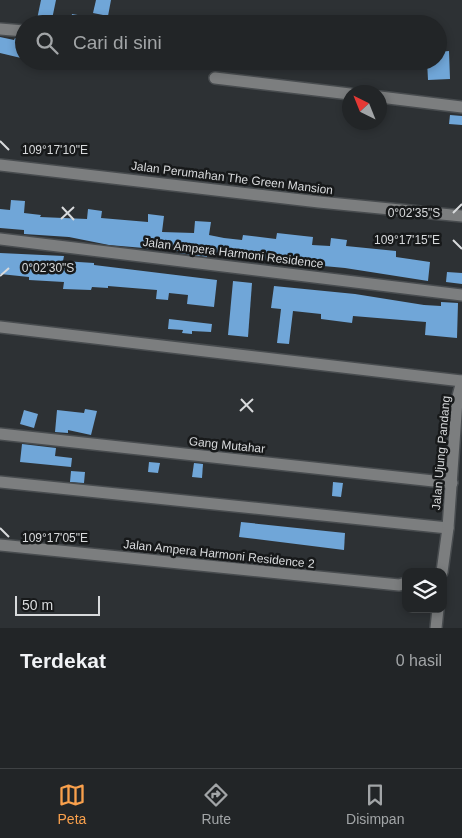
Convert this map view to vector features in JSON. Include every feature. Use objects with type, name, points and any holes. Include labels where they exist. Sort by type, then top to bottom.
[{"type":"street","points":[[0,29],[15,31]]},
{"type":"street","points":[[215,78],[342,93]]},
{"type":"street","points":[[387,98],[462,107]]},
{"type":"street","name":"Jalan Perumahan The Green Mansion","points":[[0,165],[318,202],[462,216]]},
{"type":"street","name":"Jalan Ampera Harmoni Residence","points":[[0,239],[462,295]]},
{"type":"street","points":[[0,327],[462,381]]},
{"type":"street","name":"Jalan Ujung Pandang","points":[[443,568],[448,528],[458,400],[462,381]]},
{"type":"street","name":"Gang Mutahar","points":[[0,434],[452,483]]},
{"type":"street","points":[[0,482],[448,528]]},
{"type":"street","name":"Jalan Ampera Harmoni Residence 2","points":[[0,545],[402,584]]},
{"type":"street","points":[[436,628],[438,613]]},
{"type":"building","points":[[41,0],[56,0],[53,15],[38,15]]},
{"type":"building","points":[[96,0],[111,0],[108,15],[93,13]]},
{"type":"building","points":[[0,37],[14,40],[15,38],[15,57],[0,53]]},
{"type":"building","points":[[447,51],[449,51],[450,79],[428,80],[427,70],[447,70]]},
{"type":"building","points":[[450,115],[462,116],[462,125],[449,124]]},
{"type":"building","points":[[11,200],[25,201],[24,213],[41,215],[40,217],[87,219],[88,209],[102,211],[101,218],[148,222],[148,214],[164,216],[162,232],[194,233],[195,221],[211,222],[209,235],[224,238],[242,240],[243,235],[276,239],[277,233],[313,237],[312,245],[330,246],[331,238],[347,240],[346,246],[396,251],[396,257],[430,262],[428,281],[345,268],[207,255],[207,257],[179,253],[179,251],[109,245],[69,237],[24,234],[24,230],[0,228],[0,209],[10,210]]},
{"type":"building","points":[[0,253],[64,256],[63,261],[94,263],[94,265],[217,280],[214,307],[187,304],[188,295],[169,293],[168,300],[156,299],[157,290],[108,286],[108,288],[92,287],[91,290],[63,289],[64,282],[29,280],[29,277],[0,274]]},
{"type":"building","points":[[447,272],[462,273],[462,284],[446,282]]},
{"type":"building","points":[[233,281],[252,283],[248,337],[228,335]]},
{"type":"building","points":[[274,286],[355,294],[424,305],[441,306],[441,302],[458,303],[457,338],[425,335],[426,322],[353,316],[352,323],[321,319],[321,314],[293,311],[289,344],[277,343],[281,309],[271,308]]},
{"type":"building","points":[[169,319],[212,324],[211,332],[192,331],[192,334],[182,333],[183,330],[168,329]]},
{"type":"building","points":[[85,409],[97,411],[91,435],[68,430],[68,433],[55,432],[57,410],[84,413]]},
{"type":"building","points":[[24,410],[38,414],[34,428],[20,424]]},
{"type":"building","points":[[22,444],[56,448],[55,456],[72,458],[71,467],[20,462]]},
{"type":"building","points":[[149,462],[160,463],[158,473],[148,472]]},
{"type":"building","points":[[194,463],[203,464],[202,478],[192,477]]},
{"type":"building","points":[[71,471],[85,472],[84,483],[70,482]]},
{"type":"building","points":[[333,482],[343,483],[341,497],[332,496]]},
{"type":"building","points":[[241,522],[345,533],[344,550],[239,537]]}]
